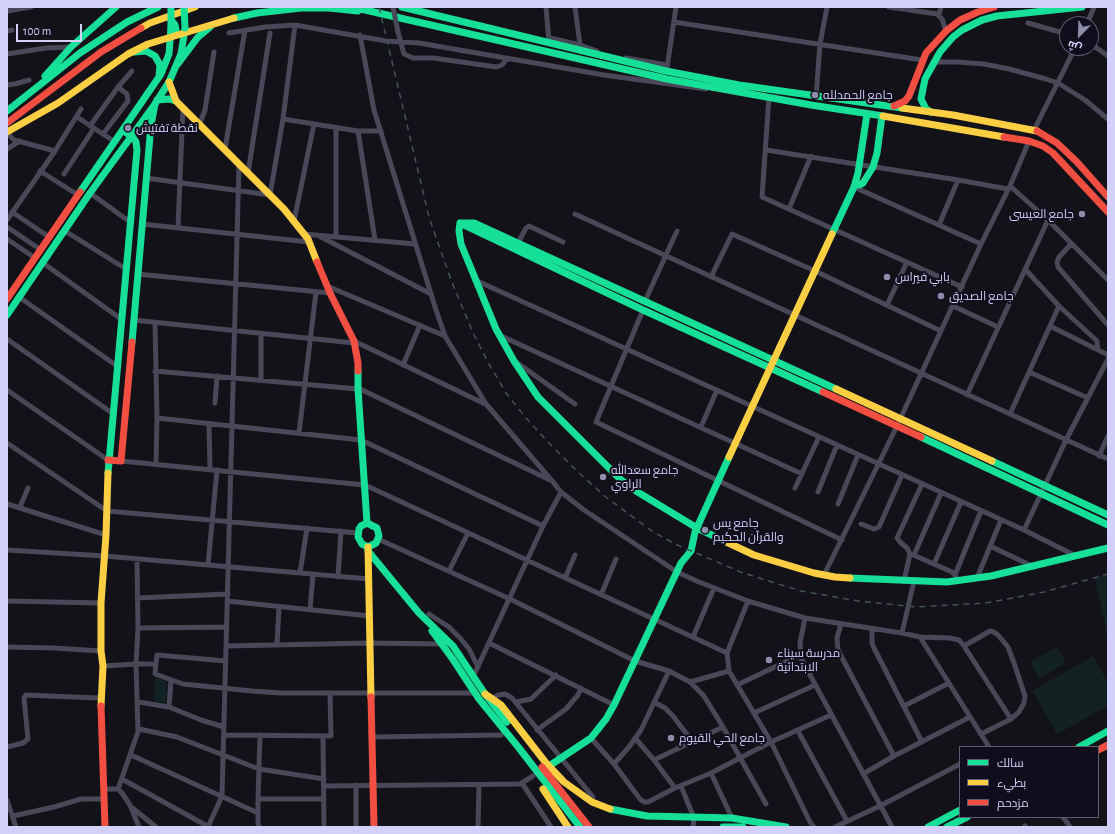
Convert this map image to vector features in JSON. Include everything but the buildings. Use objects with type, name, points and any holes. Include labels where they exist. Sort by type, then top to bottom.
[{"type":"main road","points":[[32,91],[71,47],[116,7]]},
{"type":"main road","points":[[7,111],[100,39],[140,15],[158,7]]},
{"type":"main road","points":[[7,315],[169,82],[177,65],[182,48],[177,31],[171,20],[171,7]]},
{"type":"main road","points":[[7,299],[159,77],[165,67],[184,7]]},
{"type":"main road","points":[[7,123],[101,52],[150,23],[195,7]]},
{"type":"main road","points":[[352,7],[667,80],[1029,141],[1043,146],[1053,153],[1108,212]]},
{"type":"main road","points":[[402,7],[550,40],[739,85],[953,115],[1034,130],[1056,143],[1076,162],[1108,197]]},
{"type":"main road","points":[[892,107],[899,105],[909,96],[922,60],[931,46],[946,31],[960,20],[994,7]]},
{"type":"main road","points":[[932,112],[926,109],[923,104],[921,94],[925,79],[933,62],[944,46],[966,28],[982,20],[998,16],[1082,7]]},
{"type":"main road","points":[[7,132],[58,103],[129,53],[177,31],[214,24],[257,13],[295,9],[329,8],[374,12]]},
{"type":"main road","points":[[960,20],[966,28]]},
{"type":"main road","points":[[177,65],[198,37],[214,24]]},
{"type":"main road","points":[[129,53],[146,52],[155,56],[160,64],[159,77]]},
{"type":"main road","points":[[169,82],[176,101],[200,123],[270,195],[304,234],[309,242],[328,289],[354,342],[358,363],[358,388],[367,523]]},
{"type":"main road","points":[[156,102],[165,99],[176,101]]},
{"type":"main road","points":[[108,460],[121,461],[152,114],[156,102]]},
{"type":"main road","points":[[568,827],[554,805],[546,778],[549,766],[591,738],[604,722],[614,705],[682,560],[691,551],[697,528],[855,186],[867,114]]},
{"type":"main road","points":[[951,127],[953,115]]},
{"type":"main road","points":[[855,186],[863,183],[873,167],[876,158],[882,116]]},
{"type":"main road","points":[[104,827],[101,695],[103,666],[101,651],[101,603],[106,535],[108,460],[137,150],[136,142],[123,130]]},
{"type":"main road","points":[[773,364],[723,336],[515,245],[460,223],[459,231],[461,244],[499,335],[514,361],[542,401],[612,472],[636,491],[697,528],[754,555],[787,566],[824,575],[904,581],[977,578],[1033,567],[1108,548]]},
{"type":"main road","points":[[515,245],[643,310],[719,344],[773,364],[1108,515]]},
{"type":"main road","points":[[719,344],[723,336]]},
{"type":"main road","points":[[899,422],[1040,493],[1108,525]]},
{"type":"main road","points":[[368,549],[378,539],[378,532],[377,528],[367,523],[361,526],[358,533],[359,541],[368,549],[442,644],[477,696],[589,827]]},
{"type":"main road","points":[[368,549],[374,827]]},
{"type":"main road","points":[[419,614],[448,640],[458,653],[473,677],[580,827]]},
{"type":"main road","points":[[477,696],[488,719],[533,776],[546,778],[605,808],[647,816],[732,818],[786,827]]},
{"type":"main road","points":[[488,696],[504,708],[549,766]]},
{"type":"main road","points":[[1081,746],[1108,731]]},
{"type":"main road","points":[[1099,749],[1108,744]]},
{"type":"main road","points":[[928,827],[959,811]]},
{"type":"main road","points":[[947,827],[965,818]]},
{"type":"main road","points":[[723,827],[743,827]]},
{"type":"street","points":[[7,11],[14,8],[31,7]]},
{"type":"street","points":[[392,7],[404,54],[413,58],[433,58],[497,67],[502,65],[507,59]]},
{"type":"street","points":[[546,7],[550,40],[580,45],[667,68],[676,7]]},
{"type":"street","points":[[575,7],[580,45]]},
{"type":"street","points":[[816,97],[820,44],[827,7]]},
{"type":"street","points":[[889,7],[939,15],[946,31]]},
{"type":"street","points":[[939,15],[941,7]]},
{"type":"street","points":[[674,22],[922,60]]},
{"type":"street","points":[[1028,23],[1059,32]]},
{"type":"street","points":[[229,33],[265,27],[295,25],[401,42],[419,43],[507,59],[702,89],[723,89]]},
{"type":"street","points":[[146,178],[270,195],[283,119],[295,25]]},
{"type":"street","points":[[225,149],[245,30]]},
{"type":"street","points":[[248,173],[270,33]]},
{"type":"street","points":[[360,35],[374,110],[445,336],[486,404],[561,492],[584,510],[677,572],[748,601],[805,618],[920,637],[950,638],[959,640],[1011,719]]},
{"type":"street","points":[[7,54],[46,48],[71,47]]},
{"type":"street","points":[[1099,50],[1108,56]]},
{"type":"street","points":[[200,123],[205,110],[214,52]]},
{"type":"street","points":[[1034,130],[1071,56]]},
{"type":"street","points":[[933,62],[965,62],[996,66],[1034,75],[1058,83],[1085,100],[1108,119]]},
{"type":"street","points":[[64,174],[118,87],[132,72]]},
{"type":"street","points":[[7,85],[29,80]]},
{"type":"street","points":[[103,134],[128,101],[127,94],[118,87]]},
{"type":"street","points":[[770,97],[762,197],[962,287]]},
{"type":"street","points":[[178,228],[183,107]]},
{"type":"street","points":[[7,220],[55,151],[81,109]]},
{"type":"street","points":[[77,117],[115,142]]},
{"type":"street","points":[[283,119],[358,131],[381,131]]},
{"type":"street","points":[[294,221],[314,124]]},
{"type":"street","points":[[336,127],[336,237]]},
{"type":"street","points":[[358,131],[375,240]]},
{"type":"street","points":[[7,132],[12,139],[55,151]]},
{"type":"street","points":[[824,575],[899,422],[981,244],[1009,188],[1029,141]]},
{"type":"street","points":[[7,149],[20,142]]},
{"type":"street","points":[[766,150],[1009,188],[1048,220],[1108,280]]},
{"type":"street","points":[[789,209],[811,156]]},
{"type":"street","points":[[122,779],[209,827],[222,796],[239,164]]},
{"type":"street","points":[[40,171],[78,195]]},
{"type":"street","points":[[939,225],[958,180]]},
{"type":"street","points":[[855,186],[981,244]]},
{"type":"street","points":[[90,194],[130,222]]},
{"type":"street","points":[[12,212],[49,237]]},
{"type":"street","points":[[575,214],[1108,459]]},
{"type":"street","points":[[967,395],[1048,220]]},
{"type":"street","points":[[142,224],[309,242]]},
{"type":"street","points":[[7,226],[41,250]]},
{"type":"street","points":[[515,245],[526,228],[529,226],[563,242]]},
{"type":"street","points":[[65,231],[126,270]]},
{"type":"street","points":[[645,301],[677,231]]},
{"type":"street","points":[[304,234],[415,244]]},
{"type":"street","points":[[711,277],[732,234],[815,271],[941,331]]},
{"type":"street","points":[[317,235],[431,294]]},
{"type":"street","points":[[7,239],[35,258]]},
{"type":"street","points":[[1071,244],[1059,257],[1057,262],[1058,267],[1108,325]]},
{"type":"street","points":[[887,305],[907,262]]},
{"type":"street","points":[[43,263],[121,319]]},
{"type":"street","points":[[1025,269],[1059,306],[1097,342],[1098,350]]},
{"type":"street","points":[[137,274],[316,292],[328,289],[445,336]]},
{"type":"street","points":[[475,280],[1024,530],[1077,556]]},
{"type":"street","points":[[299,433],[316,292]]},
{"type":"street","points":[[19,297],[117,366]]},
{"type":"street","points":[[953,306],[998,327]]},
{"type":"street","points":[[1010,414],[1059,306]]},
{"type":"street","points":[[643,310],[596,422],[842,540]]},
{"type":"street","points":[[133,320],[354,342],[486,404]]},
{"type":"street","points":[[155,322],[157,418],[156,464]]},
{"type":"street","points":[[403,365],[420,326]]},
{"type":"street","points":[[1050,326],[1108,355]]},
{"type":"street","points":[[261,333],[261,380]]},
{"type":"street","points":[[499,335],[802,474]]},
{"type":"street","points":[[7,340],[112,413]]},
{"type":"street","points":[[1024,530],[1066,440],[1106,367],[1108,359]]},
{"type":"street","points":[[514,361],[575,404]]},
{"type":"street","points":[[155,370],[358,388],[553,482]]},
{"type":"street","points":[[1030,372],[1088,398]]},
{"type":"street","points":[[215,403],[217,376]]},
{"type":"street","points":[[7,390],[108,460]]},
{"type":"street","points":[[702,427],[717,390]]},
{"type":"street","points":[[157,418],[361,440],[543,526]]},
{"type":"street","points":[[209,424],[210,470]]},
{"type":"street","points":[[1099,456],[1108,436]]},
{"type":"street","points":[[795,488],[819,437]]},
{"type":"street","points":[[7,443],[107,512],[358,533]]},
{"type":"street","points":[[818,492],[837,445]]},
{"type":"street","points":[[838,504],[858,454]]},
{"type":"street","points":[[121,461],[365,485],[727,653]]},
{"type":"street","points":[[208,566],[217,470]]},
{"type":"street","points":[[861,524],[874,529],[879,527],[902,475]]},
{"type":"street","points":[[922,484],[897,538],[912,554],[952,572],[956,578]]},
{"type":"street","points":[[20,507],[28,488]]},
{"type":"street","points":[[473,677],[543,526],[561,492]]},
{"type":"street","points":[[904,581],[912,554],[941,493]]},
{"type":"street","points":[[934,564],[960,502]]},
{"type":"street","points":[[7,504],[106,535]]},
{"type":"street","points":[[956,578],[981,511]]},
{"type":"street","points":[[977,578],[1001,520]]},
{"type":"street","points":[[300,573],[307,528]]},
{"type":"street","points":[[338,577],[341,531]]},
{"type":"street","points":[[449,571],[468,533]]},
{"type":"street","points":[[378,539],[510,599],[635,661],[669,671],[690,682],[704,696],[723,726],[766,804]]},
{"type":"street","points":[[990,546],[1033,567]]},
{"type":"street","points":[[7,550],[104,556],[369,579]]},
{"type":"street","points":[[565,578],[575,555]]},
{"type":"street","points":[[118,789],[139,729],[136,664],[138,628],[137,559]]},
{"type":"street","points":[[601,595],[616,559]]},
{"type":"street","points":[[310,610],[313,574]]},
{"type":"street","points":[[902,633],[914,581]]},
{"type":"street","points":[[693,637],[714,588]]},
{"type":"street","points":[[137,598],[228,594]]},
{"type":"street","points":[[7,601],[101,603]]},
{"type":"street","points":[[228,601],[370,616]]},
{"type":"street","points":[[748,601],[727,653],[729,671],[771,742],[810,822],[814,827]]},
{"type":"street","points":[[277,645],[279,607]]},
{"type":"street","points":[[429,614],[450,627],[469,649],[478,667]]},
{"type":"street","points":[[805,618],[800,643],[800,655],[892,827]]},
{"type":"street","points":[[841,624],[838,638],[838,650],[894,756]]},
{"type":"street","points":[[138,628],[227,627]]},
{"type":"street","points":[[872,629],[872,643],[874,648],[922,742]]},
{"type":"street","points":[[964,646],[990,632],[998,635],[1008,647],[1025,696],[1022,708],[1011,719],[981,734]]},
{"type":"street","points":[[920,637],[988,746]]},
{"type":"street","points":[[226,646],[370,643],[442,644]]},
{"type":"street","points":[[489,643],[614,705]]},
{"type":"street","points":[[7,648],[54,648],[101,651]]},
{"type":"street","points":[[226,661],[156,655],[155,674],[183,684],[280,693],[371,693],[477,696]]},
{"type":"street","points":[[737,685],[800,655]]},
{"type":"street","points":[[103,666],[156,664]]},
{"type":"street","points":[[614,764],[635,738],[669,671]]},
{"type":"street","points":[[690,682],[729,671]]},
{"type":"street","points":[[516,702],[531,699],[556,675]]},
{"type":"street","points":[[169,707],[171,680]]},
{"type":"street","points":[[904,706],[949,683]]},
{"type":"street","points":[[754,713],[815,685]]},
{"type":"street","points":[[538,730],[566,709],[578,695],[581,688]]},
{"type":"street","points":[[224,735],[331,736],[330,693]]},
{"type":"street","points":[[488,696],[505,694],[512,698],[593,797]]},
{"type":"street","points":[[7,747],[25,742],[28,739],[24,698],[26,695],[98,698],[101,695]]},
{"type":"street","points":[[138,702],[169,707],[200,720],[224,727]]},
{"type":"street","points":[[654,702],[665,708],[673,716],[692,741]]},
{"type":"street","points":[[591,738],[614,764],[640,799],[644,802],[648,802],[675,788],[711,773],[771,742],[831,715]]},
{"type":"street","points":[[863,774],[894,756],[970,718]]},
{"type":"street","points":[[654,760],[723,726]]},
{"type":"street","points":[[139,729],[176,737],[258,769],[324,779]]},
{"type":"street","points":[[798,731],[847,821]]},
{"type":"street","points":[[372,738],[501,735]]},
{"type":"street","points":[[257,826],[260,736]]},
{"type":"street","points":[[323,736],[324,827]]},
{"type":"street","points":[[635,738],[675,788]]},
{"type":"street","points":[[131,755],[258,812]]},
{"type":"street","points":[[835,827],[880,806],[959,765]]},
{"type":"street","points":[[711,773],[732,818]]},
{"type":"street","points":[[324,786],[520,784],[533,776]]},
{"type":"street","points":[[522,783],[551,827]]},
{"type":"street","points":[[356,785],[356,827]]},
{"type":"street","points":[[478,827],[479,785]]},
{"type":"street","points":[[680,786],[694,818],[693,827]]},
{"type":"street","points":[[104,790],[118,789],[122,793],[130,805],[139,827]]},
{"type":"street","points":[[13,816],[54,807],[81,799],[104,799]]},
{"type":"street","points":[[258,799],[324,799]]},
{"type":"street","points":[[7,800],[16,827]]},
{"type":"street","points":[[130,805],[156,827]]},
{"type":"street","points":[[1064,818],[1070,827]]},
{"type":"shaded area","points":[[1108,574],[1108,639],[1095,578]]},
{"type":"shaded area","points":[[1057,647],[1066,663],[1039,678],[1030,662]]},
{"type":"shaded area","points":[[1093,656],[1108,683],[1108,706],[1057,734],[1032,691]]},
{"type":"shaded area","points":[[155,677],[167,682],[166,703],[154,701]]},
{"type":"railway","points":[[379,7],[429,217],[451,280],[474,335],[506,393],[526,418],[577,471],[607,498],[652,531],[675,544],[743,573],[801,591],[858,601],[916,607],[986,603],[1044,592],[1108,574]]},
{"type":"traffic: fast","points":[[45,76],[71,47],[116,7]]},
{"type":"traffic: fast","points":[[7,111],[80,53],[127,22],[158,7]]},
{"type":"traffic: fast","points":[[171,7],[171,28]]},
{"type":"traffic: fast","points":[[184,7],[185,28]]},
{"type":"traffic: fast","points":[[352,7],[667,79],[811,105],[883,116]]},
{"type":"traffic: fast","points":[[402,7],[666,71],[739,85],[902,108]]},
{"type":"traffic: fast","points":[[931,112],[926,109],[921,99],[925,79],[940,52],[953,37],[962,30],[982,20],[997,16],[1082,7]]},
{"type":"traffic: fast","points":[[234,18],[257,13],[301,8],[329,8],[358,11]]},
{"type":"traffic: fast","points":[[171,20],[175,25],[177,34]]},
{"type":"traffic: fast","points":[[177,65],[198,37],[210,27]]},
{"type":"traffic: fast","points":[[80,192],[161,74],[169,54],[171,28]]},
{"type":"traffic: fast","points":[[7,315],[90,193],[155,104],[169,82],[181,54],[185,29]]},
{"type":"traffic: fast","points":[[134,52],[146,51],[155,56],[160,65],[159,77]]},
{"type":"traffic: fast","points":[[157,100],[169,99],[176,101]]},
{"type":"traffic: fast","points":[[132,342],[151,125],[155,104]]},
{"type":"traffic: fast","points":[[832,234],[854,187],[858,173],[867,114]]},
{"type":"traffic: fast","points":[[855,184],[859,185],[863,183],[873,167],[877,153],[882,116]]},
{"type":"traffic: fast","points":[[108,473],[137,150],[134,139],[123,130]]},
{"type":"traffic: fast","points":[[460,223],[459,231],[461,244],[496,329],[514,361],[538,397],[620,479],[636,491],[697,528],[720,539]]},
{"type":"traffic: fast","points":[[460,223],[643,310],[823,392]]},
{"type":"traffic: fast","points":[[460,223],[474,223],[836,389]]},
{"type":"traffic: fast","points":[[358,371],[367,523]]},
{"type":"traffic: fast","points":[[921,437],[1108,525]]},
{"type":"traffic: fast","points":[[549,766],[591,738],[606,719],[681,563],[691,551],[695,532],[729,457]]},
{"type":"traffic: fast","points":[[992,461],[1108,515]]},
{"type":"traffic: fast","points":[[367,523],[377,528],[379,536],[376,543],[368,547],[362,544],[358,537],[359,529],[367,523]]},
{"type":"traffic: fast","points":[[850,578],[947,582],[991,576],[1108,548]]},
{"type":"traffic: fast","points":[[368,551],[419,613]]},
{"type":"traffic: fast","points":[[419,613],[453,646],[485,694],[507,722]]},
{"type":"traffic: fast","points":[[432,631],[479,699],[580,827]]},
{"type":"traffic: fast","points":[[1081,746],[1108,731]]},
{"type":"traffic: fast","points":[[610,809],[647,816],[732,818],[786,827]]},
{"type":"traffic: fast","points":[[928,827],[959,811]]},
{"type":"traffic: fast","points":[[947,827],[965,818]]},
{"type":"traffic: fast","points":[[723,827],[743,827]]},
{"type":"traffic: slow","points":[[141,28],[150,23],[195,7]]},
{"type":"traffic: slow","points":[[7,132],[58,103],[128,54],[148,44],[234,18]]},
{"type":"traffic: slow","points":[[169,82],[176,101],[284,209],[308,239],[317,262]]},
{"type":"traffic: slow","points":[[902,108],[953,115],[1037,131]]},
{"type":"traffic: slow","points":[[883,116],[1004,137]]},
{"type":"traffic: slow","points":[[729,457],[832,234]]},
{"type":"traffic: slow","points":[[836,389],[992,461]]},
{"type":"traffic: slow","points":[[101,706],[103,666],[101,651],[101,603],[106,535],[108,473]]},
{"type":"traffic: slow","points":[[720,539],[754,555],[814,573],[850,578]]},
{"type":"traffic: slow","points":[[368,547],[371,697]]},
{"type":"traffic: slow","points":[[485,694],[501,705],[546,763],[564,782],[592,802],[610,809]]},
{"type":"traffic: slow","points":[[543,789],[568,827]]},
{"type":"traffic: jam","points":[[894,106],[905,101],[909,96],[926,53],[946,31],[960,20],[994,7]]},
{"type":"traffic: jam","points":[[7,123],[101,52],[141,28]]},
{"type":"traffic: jam","points":[[1037,131],[1057,143],[1077,162],[1108,197]]},
{"type":"traffic: jam","points":[[1004,137],[1029,141],[1043,146],[1053,153],[1108,212]]},
{"type":"traffic: jam","points":[[7,299],[80,192]]},
{"type":"traffic: jam","points":[[317,262],[330,293],[354,341],[358,371]]},
{"type":"traffic: jam","points":[[108,460],[121,461],[132,342]]},
{"type":"traffic: jam","points":[[823,392],[921,437]]},
{"type":"traffic: jam","points":[[371,697],[374,827]]},
{"type":"traffic: jam","points":[[101,706],[105,827]]},
{"type":"traffic: jam","points":[[1099,750],[1108,745]]},
{"type":"traffic: jam","points":[[542,767],[589,827]]},
{"type":"place","name":"جامع الحمدلله","points":[[815,95]]},
{"type":"place","name":"نقطة تفتيش","points":[[128,128]]},
{"type":"place","name":"جامع العيسى","points":[[1082,214]]},
{"type":"place","name":"بابي فيراس","points":[[887,277]]},
{"type":"place","name":"جامع الصديق","points":[[941,296]]},
{"type":"place","name":"جامع سعدالله الراوي","points":[[603,477]]},
{"type":"place","name":"جامع يس والقرآن الحكيم","points":[[705,530]]},
{"type":"place","name":"مدرسة سيناء الابتدائية","points":[[769,660]]},
{"type":"place","name":"جامع الحي القيوم","points":[[671,738]]}]
